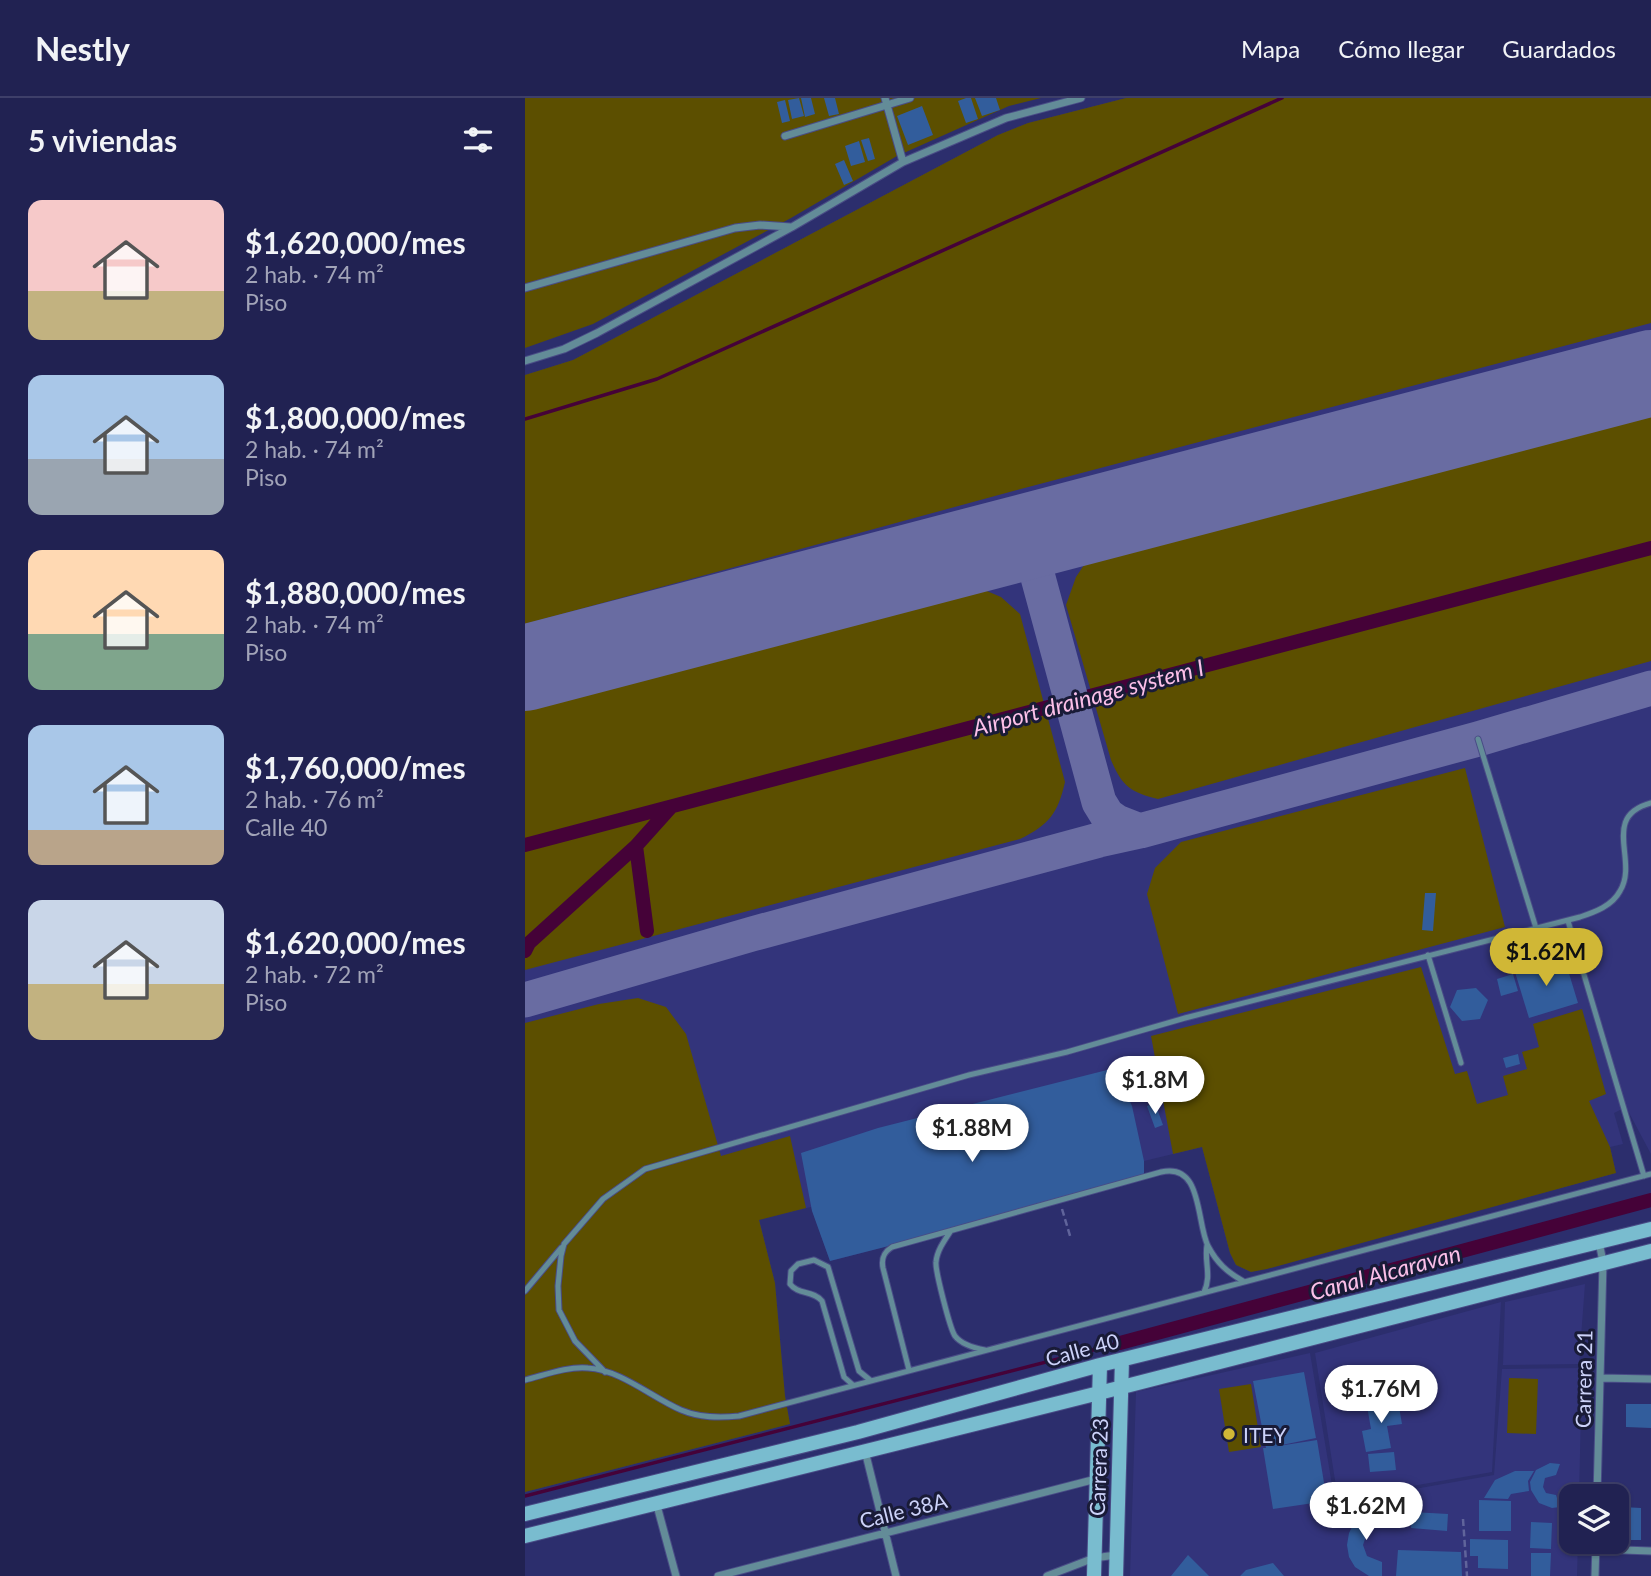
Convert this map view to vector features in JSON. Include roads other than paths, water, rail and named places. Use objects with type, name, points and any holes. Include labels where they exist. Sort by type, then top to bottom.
[{"type":"main road","name":"Calle 40","points":[[525,1514],[858,1432],[1100,1365],[1651,1229]]},
{"type":"main road","points":[[525,1536],[1099,1393],[1651,1251]]},
{"type":"main road","name":"Carrera 23","points":[[1116,1576],[1122,1360]]},
{"type":"main road","name":"Carrera 23","points":[[1094,1576],[1100,1365]]},
{"type":"street","points":[[785,136],[886,102],[909,98]]},
{"type":"street","points":[[525,361],[564,349],[597,333],[792,227],[903,162],[1006,117],[1081,98]]},
{"type":"street","points":[[886,102],[903,162]]},
{"type":"street","points":[[525,288],[735,228],[760,225],[792,227]]},
{"type":"street","name":"Carrera 21","points":[[1597,1484],[1603,1262],[1598,1242]]},
{"type":"street","points":[[1600,1378],[1651,1379]]},
{"type":"street","points":[[865,1450],[897,1576]]},
{"type":"street","name":"Calle 38A","points":[[718,1576],[1097,1479]]},
{"type":"street","points":[[656,1502],[676,1576]]},
{"type":"street","points":[[1629,1549],[1651,1551]]},
{"type":"street","points":[[1595,1576],[1596,1554]]},
{"type":"street","points":[[1047,1576],[1094,1558],[1117,1555]]},
{"type":"lane","points":[[1478,738],[1536,928]]},
{"type":"lane","points":[[525,1291],[603,1199],[645,1169],[664,1162],[969,1075],[1067,1052],[1185,1018],[1599,910],[1621,890],[1626,875],[1622,829],[1637,808],[1651,803]]},
{"type":"lane","points":[[1568,920],[1644,1176]]},
{"type":"lane","points":[[1428,955],[1461,1063]]},
{"type":"lane","points":[[909,1370],[883,1268],[884,1255],[892,1247],[1161,1172],[1175,1171],[1187,1177],[1193,1187],[1207,1245],[1222,1268],[1243,1281]]},
{"type":"lane","points":[[525,1380],[574,1368],[590,1368],[605,1372],[682,1410],[719,1418],[739,1416],[1651,1174]]},
{"type":"lane","points":[[950,1232],[937,1254],[936,1268],[951,1326],[954,1335],[959,1339],[971,1347],[986,1351]]},
{"type":"lane","points":[[564,1244],[558,1286],[559,1310],[575,1341],[605,1372]]},
{"type":"lane","points":[[1204,1292],[1208,1279],[1207,1245]]},
{"type":"lane","points":[[853,1385],[844,1377],[822,1301],[814,1294],[795,1289],[789,1284],[791,1271],[799,1264],[814,1260],[828,1267],[859,1371],[870,1380]]},
{"type":"waterway","points":[[525,419],[657,379],[1282,98]]},
{"type":"waterway","name":"Airport drainage system I","points":[[525,845],[1651,548]]},
{"type":"waterway","points":[[647,931],[636,846],[671,807]]},
{"type":"waterway","points":[[525,951],[529,943],[636,846]]},
{"type":"waterway","name":"Canal Alcaravan","points":[[1120,1343],[1651,1200]]},
{"type":"waterway","points":[[525,1496],[1120,1343]]},
{"type":"place","name":"ITEY","points":[[1229,1434]]}]
